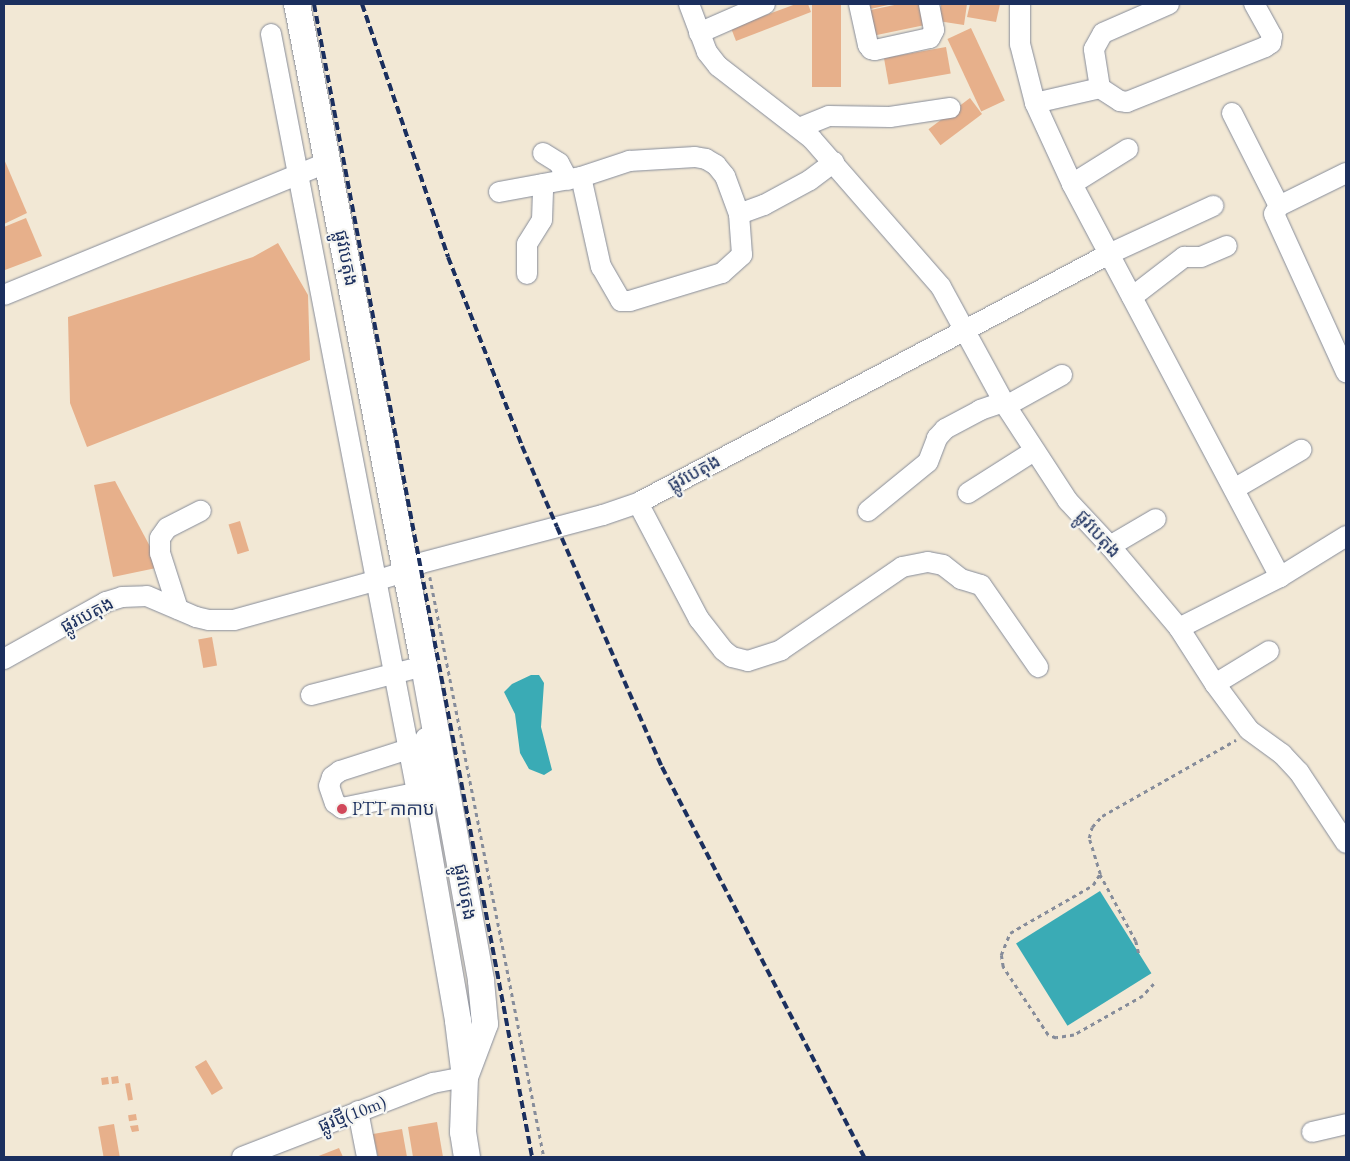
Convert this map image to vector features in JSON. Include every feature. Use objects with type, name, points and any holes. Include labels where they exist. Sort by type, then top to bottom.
[{"type":"main road","name":"ផ្លូវបេតុង","points":[[297,4],[328,162],[416,567],[424,666],[431,704],[425,744],[427,796],[465,1077],[463,1132],[467,1157]]},
{"type":"main road","name":"ផ្លូវបេតុង","points":[[427,796],[484,1006],[485,1024],[465,1077]]},
{"type":"street","name":"ផ្លូវបេតុង","points":[[689,4],[707,52],[718,66],[799,128],[834,162],[941,287],[1005,404],[1068,501],[1110,546],[1178,628],[1215,684],[1250,730],[1282,754],[1299,772],[1343,832]]},
{"type":"street","points":[[699,34],[764,4]]},
{"type":"street","points":[[859,4],[868,44],[871,49],[875,50],[930,38],[934,30],[929,4]]},
{"type":"street","points":[[1020,4],[1020,44],[1035,103],[1072,184],[1280,576]]},
{"type":"street","points":[[1100,88],[1094,49],[1103,33],[1169,4]]},
{"type":"street","points":[[1035,103],[1100,88],[1120,101],[1127,102],[1265,47],[1271,43],[1272,36],[1254,4]]},
{"type":"street","points":[[272,34],[395,674],[425,744],[340,771],[332,777],[328,786],[335,804],[342,808],[427,796]]},
{"type":"street","points":[[799,128],[829,116],[890,117],[950,108]]},
{"type":"street","points":[[1232,113],[1279,206]]},
{"type":"street","points":[[1072,184],[1128,149]]},
{"type":"street","points":[[499,192],[575,178],[629,161],[695,157],[706,159],[716,165],[725,176],[739,214],[742,255],[722,272],[630,301],[621,301],[601,267],[575,178],[559,163],[544,153]]},
{"type":"street","points":[[4,293],[328,162]]},
{"type":"street","points":[[739,214],[764,204],[810,180],[834,162]]},
{"type":"street","points":[[1346,173],[1279,206],[1274,214],[1346,372]]},
{"type":"street","points":[[528,274],[527,244],[542,220],[543,184]]},
{"type":"street","name":"ផ្លូវបេតុង","points":[[4,659],[106,602],[122,598],[147,596],[209,620],[234,620],[378,580],[508,539],[603,515],[638,503],[1110,254],[1213,206]]},
{"type":"street","points":[[1132,297],[1184,257],[1201,257],[1227,246]]},
{"type":"street","points":[[868,510],[928,462],[937,438],[945,429],[980,410],[1005,404],[1062,375]]},
{"type":"street","points":[[1234,489],[1302,450]]},
{"type":"street","points":[[968,493],[1034,451]]},
{"type":"street","points":[[638,503],[699,619],[732,657],[748,661],[781,650],[902,568],[928,562],[943,565],[961,579],[981,585],[1038,667]]},
{"type":"street","points":[[178,609],[160,553],[160,538],[166,528],[200,511]]},
{"type":"street","points":[[1110,546],[1156,519]]},
{"type":"street","points":[[1178,628],[1280,576],[1346,536]]},
{"type":"street","points":[[1215,684],[1269,651]]},
{"type":"street","points":[[311,695],[424,666]]},
{"type":"street","name":"ផ្លូវថ្មី(10m)","points":[[242,1157],[433,1083],[465,1077]]},
{"type":"street","points":[[358,1111],[367,1157]]},
{"type":"street","points":[[1312,1132],[1346,1124]]},
{"type":"path","points":[[416,567],[544,1157]]},
{"type":"path","points":[[1139,954],[1136,941],[1100,874],[1090,838],[1092,827],[1102,816],[1232,744],[1250,730]]},
{"type":"path","points":[[1100,874],[1093,885],[1010,933],[1002,955],[1003,967],[1048,1035],[1056,1038],[1074,1035],[1143,996],[1154,984]]},
{"type":"water","points":[[531,675],[539,675],[544,683],[541,727],[552,770],[544,775],[529,769],[520,753],[515,714],[504,692],[512,684]]},
{"type":"water","points":[[1100,891],[1151,973],[1067,1026],[1016,943]]},
{"type":"building","points":[[796,4],[808,4],[811,12],[736,41],[731,28]]},
{"type":"building","points":[[812,4],[841,4],[841,87],[812,87]]},
{"type":"building","points":[[865,4],[888,4],[888,5],[866,10]]},
{"type":"building","points":[[899,4],[920,4],[925,25],[872,36],[866,11]]},
{"type":"building","points":[[941,4],[967,4],[964,25],[938,21]]},
{"type":"building","points":[[970,4],[1000,4],[996,22],[967,17]]},
{"type":"building","points":[[971,28],[1005,101],[981,111],[947,39]]},
{"type":"building","points":[[946,47],[951,74],[889,85],[884,58]]},
{"type":"building","points":[[970,98],[982,114],[941,145],[928,129]]},
{"type":"building","points":[[4,159],[27,213],[4,224]]},
{"type":"building","points":[[26,218],[42,256],[5,270],[4,227]]},
{"type":"building","points":[[278,243],[308,295],[310,360],[87,447],[70,403],[68,317],[253,257]]},
{"type":"building","points":[[115,481],[161,567],[113,577],[94,485]]},
{"type":"building","points":[[240,521],[249,551],[238,554],[229,525]]},
{"type":"building","points":[[212,637],[217,666],[203,668],[198,639]]},
{"type":"building","points":[[206,1060],[223,1088],[212,1095],[195,1067]]},
{"type":"building","points":[[118,1076],[119,1083],[112,1084],[111,1077]]},
{"type":"building","points":[[108,1077],[109,1084],[102,1085],[101,1078]]},
{"type":"building","points":[[130,1083],[133,1100],[128,1101],[125,1084]]},
{"type":"building","points":[[136,1114],[137,1120],[129,1121],[128,1115]]},
{"type":"building","points":[[437,1122],[443,1157],[413,1157],[408,1127]]},
{"type":"building","points":[[114,1124],[120,1157],[104,1157],[98,1127]]},
{"type":"building","points":[[138,1125],[139,1131],[132,1132],[130,1126]]},
{"type":"building","points":[[402,1129],[407,1157],[378,1157],[373,1134]]},
{"type":"building","points":[[339,1148],[343,1157],[316,1157]]},
{"type":"railway","points":[[314,4],[532,1157]]},
{"type":"railway","points":[[362,4],[448,257],[522,446],[557,527],[662,767],[864,1157]]},
{"type":"place","name":"PTT កាកាប","points":[[342,809]]}]
